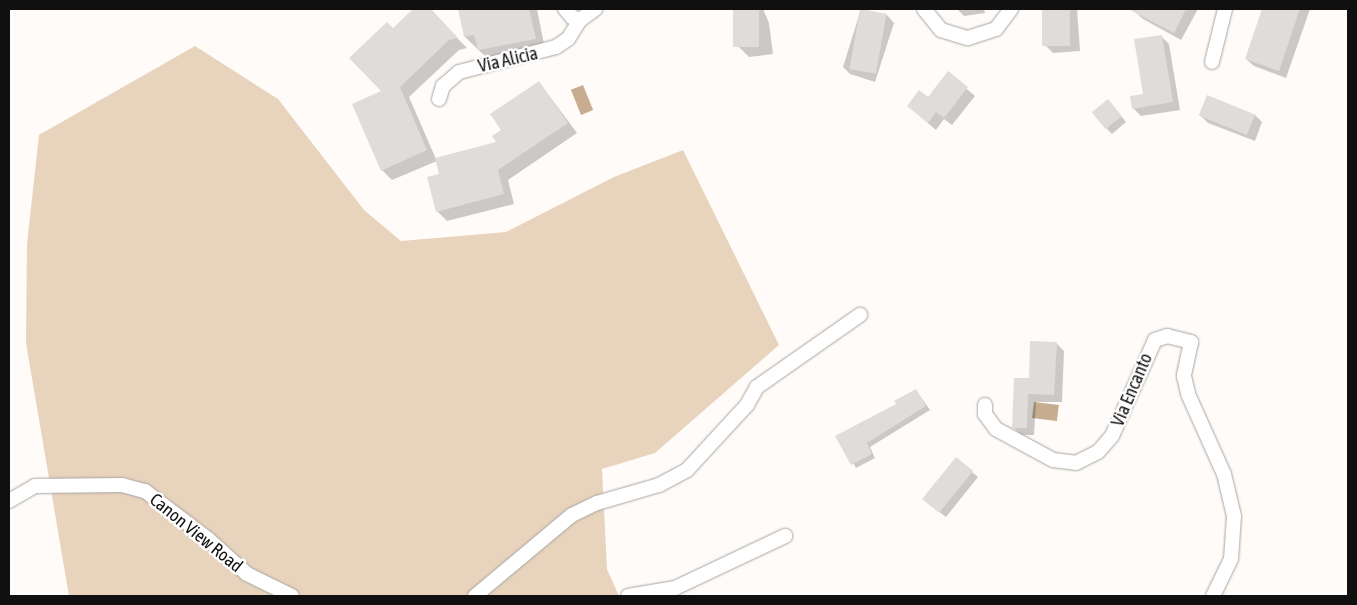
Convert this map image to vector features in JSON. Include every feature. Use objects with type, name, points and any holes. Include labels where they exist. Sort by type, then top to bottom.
[{"type":"street","points":[[565,9],[572,17],[580,20]]},
{"type":"street","name":"Via Alicia","points":[[439,100],[442,86],[459,72],[556,48],[568,39],[580,20],[595,9]]},
{"type":"street","points":[[924,9],[941,30],[968,38],[996,29],[1011,9]]},
{"type":"street","points":[[1212,62],[1225,9]]},
{"type":"street","points":[[475,596],[572,515],[598,503],[658,485],[687,470],[747,405],[757,388],[860,315]]},
{"type":"street","name":"Via Encanto","points":[[985,405],[985,414],[996,429],[1053,460],[1076,463],[1098,452],[1112,436],[1155,340],[1167,336],[1191,342],[1184,376],[1188,394],[1224,474],[1234,516],[1231,559],[1213,596]]},
{"type":"street","name":"Canon View Road","points":[[9,501],[35,486],[122,485],[145,491],[200,532],[247,574],[292,596]]},
{"type":"street","points":[[628,596],[675,588],[785,536]]},
{"type":"shaded area","points":[[195,46],[278,99],[364,210],[401,241],[506,232],[614,177],[683,150],[779,345],[655,453],[602,469],[607,569],[619,596],[69,596],[26,343],[27,244],[39,135]]},
{"type":"shaded area","points":[[583,85],[593,110],[581,115],[571,90]]},
{"type":"shaded area","points":[[1034,402],[1059,405],[1057,421],[1032,418]]},
{"type":"building","points":[[413,9],[431,9],[458,38],[449,40],[400,87],[427,150],[381,171],[352,104],[381,91],[349,58],[387,22],[393,28]]},
{"type":"building","points":[[458,9],[529,9],[536,39],[478,50],[474,35],[464,37]]},
{"type":"building","points":[[733,9],[759,9],[759,47],[733,47]]},
{"type":"building","points":[[860,9],[887,14],[876,74],[849,69]]},
{"type":"building","points":[[1042,9],[1070,9],[1070,46],[1042,46]]},
{"type":"building","points":[[1128,9],[1186,9],[1174,33]]},
{"type":"building","points":[[1262,9],[1300,9],[1279,71],[1245,59]]},
{"type":"building","points":[[1162,35],[1173,102],[1132,109],[1130,96],[1143,94],[1134,39]]},
{"type":"building","points":[[948,71],[968,87],[944,118],[936,112],[928,123],[907,106],[919,90],[928,97]]},
{"type":"building","points":[[539,81],[568,123],[498,170],[504,194],[436,212],[427,177],[439,174],[435,158],[496,142],[492,136],[501,130],[490,114]]},
{"type":"building","points":[[1207,95],[1255,114],[1247,135],[1199,115]]},
{"type":"building","points":[[1108,99],[1122,116],[1106,129],[1092,112]]},
{"type":"building","points":[[1030,341],[1057,342],[1054,395],[1028,394],[1027,428],[1012,428],[1014,378],[1029,378]]},
{"type":"building","points":[[916,389],[926,406],[867,443],[872,454],[851,465],[835,436],[896,404],[894,401]]},
{"type":"building","points":[[956,457],[973,471],[939,513],[922,499]]}]
